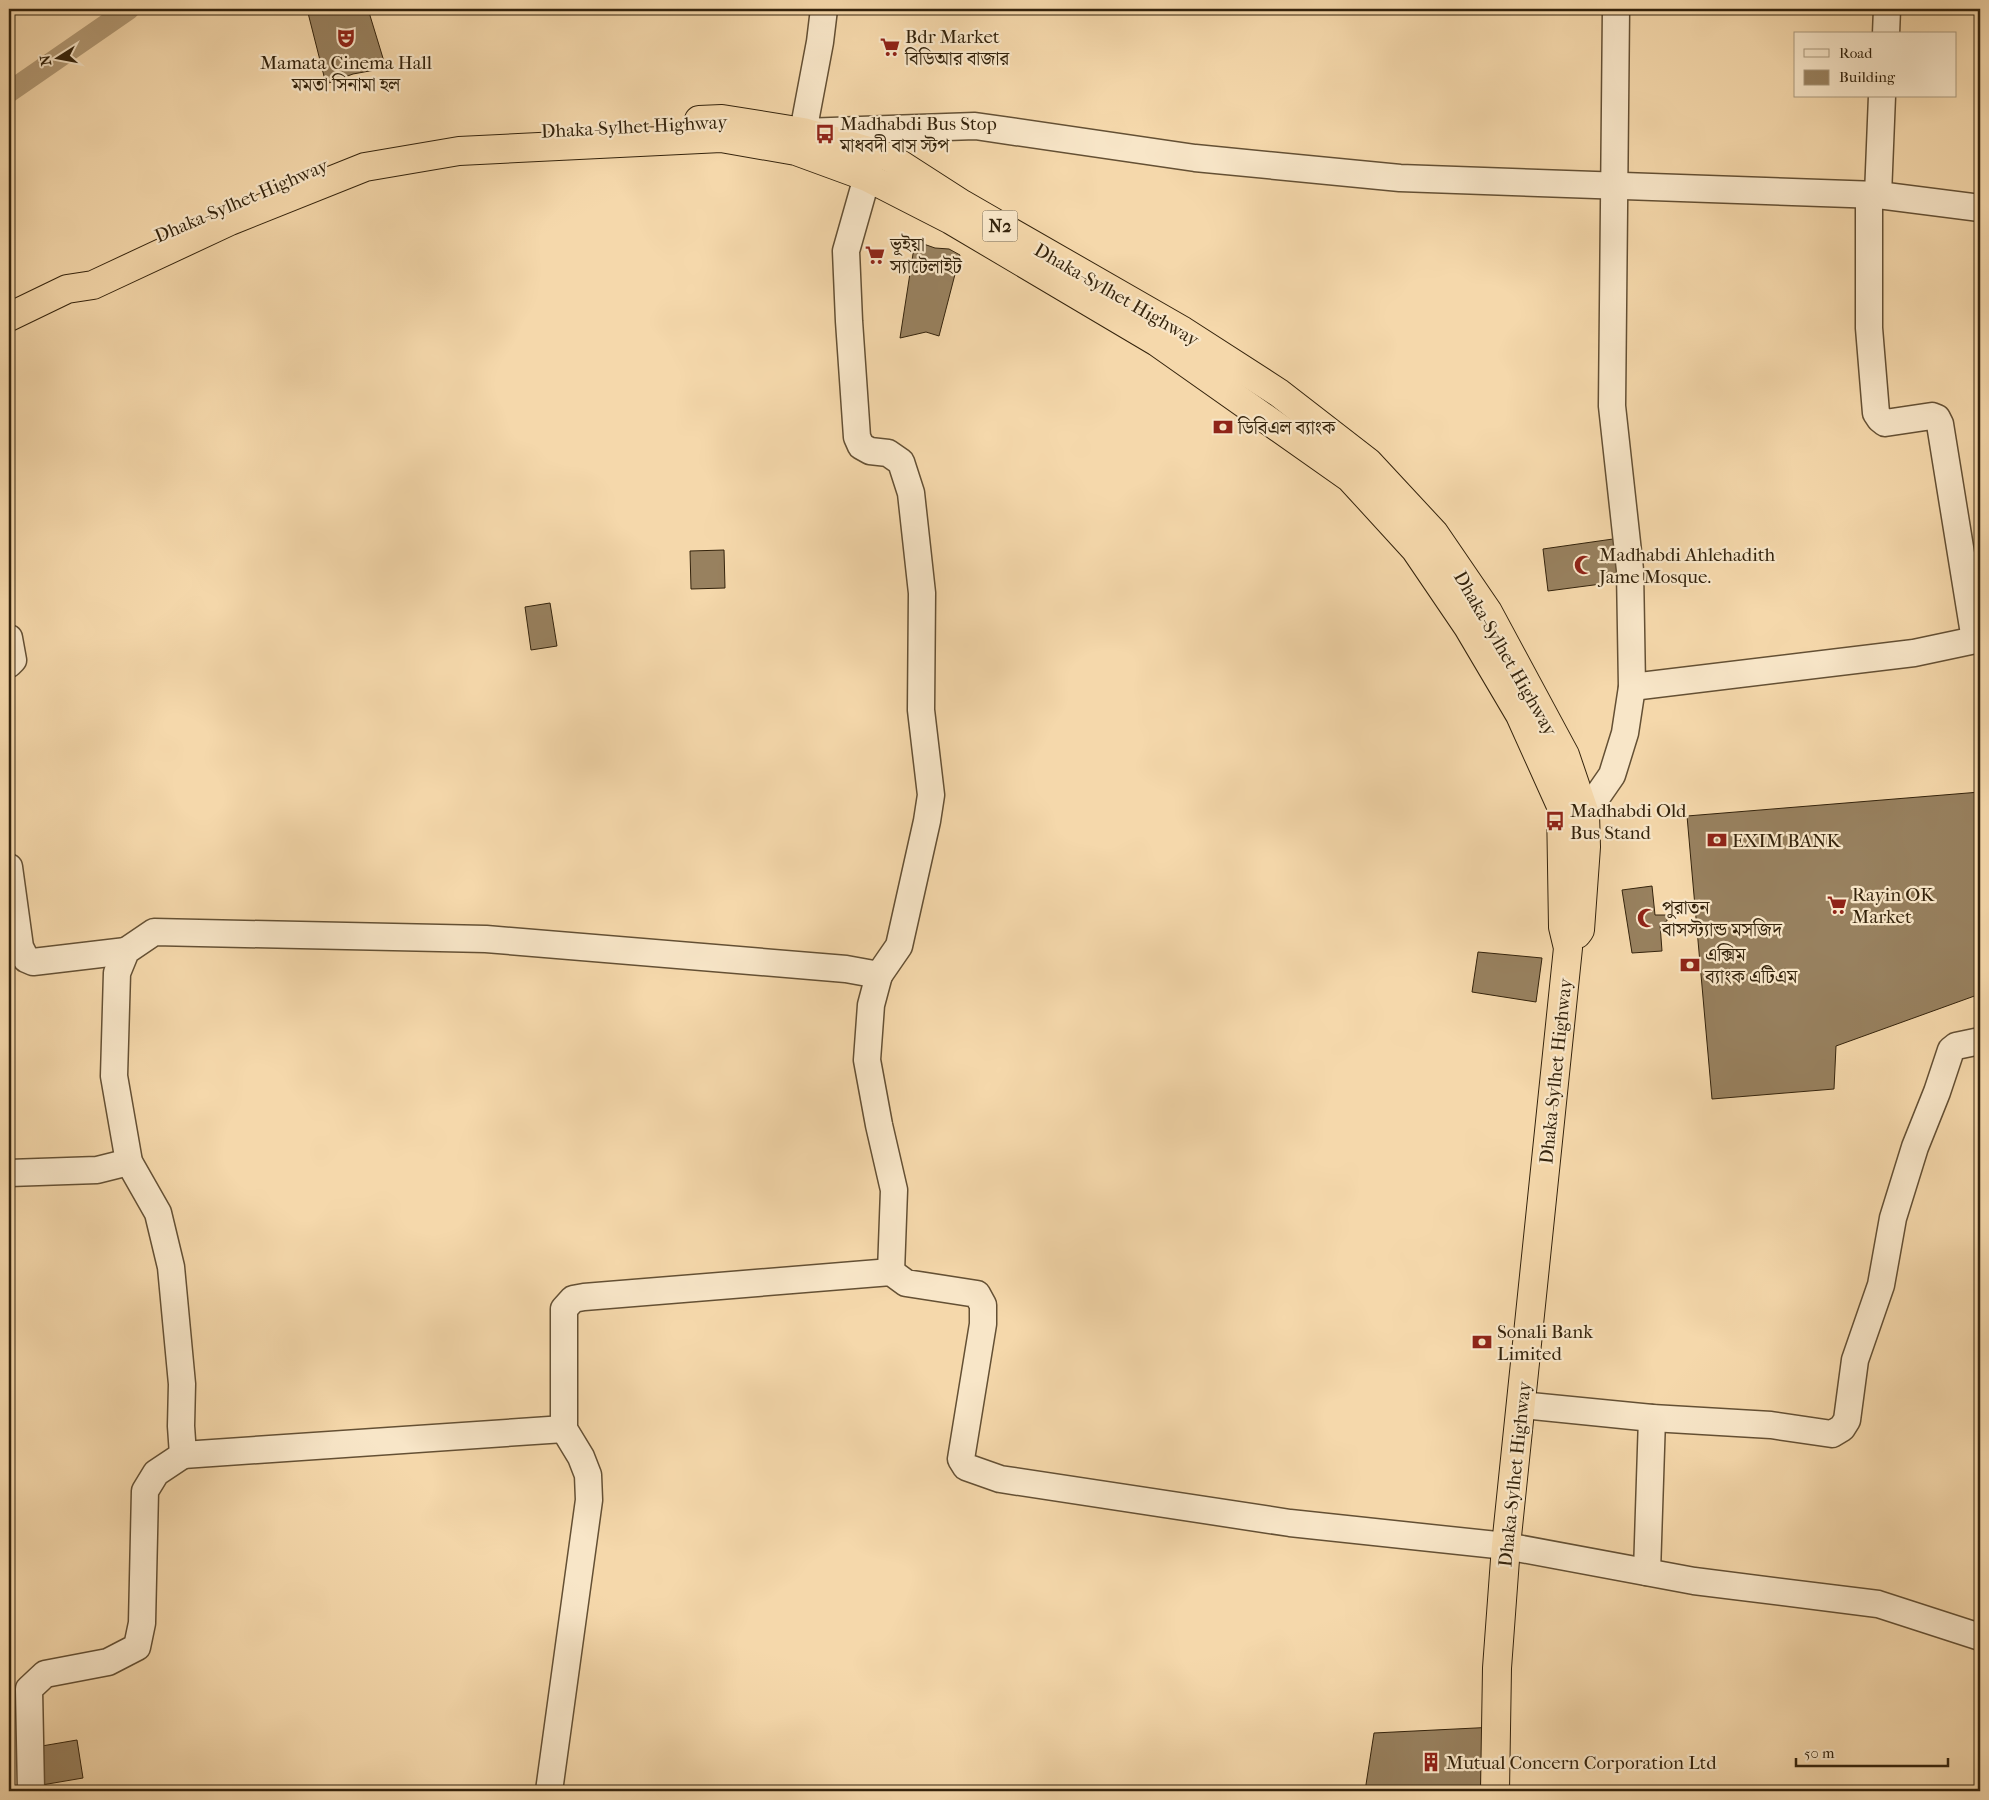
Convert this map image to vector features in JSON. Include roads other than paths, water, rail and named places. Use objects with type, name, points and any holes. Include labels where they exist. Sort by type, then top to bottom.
[{"type":"highway","name":"Dhaka-Sylhet Highway","points":[[67,289],[84,271],[221,204],[362,149],[458,135],[722,118],[803,132],[889,157],[962,204],[1183,331],[1279,393],[1368,462],[1434,533],[1488,612],[1565,756],[1585,814],[1586,847],[1580,930],[1568,948]]},
{"type":"highway","name":"Dhaka-Sylhet Highway","points":[[9,317],[67,289],[93,285],[230,221],[365,167],[460,151],[721,138],[796,151],[867,177],[951,220],[1157,342],[1350,478],[1415,549],[1468,627],[1520,715],[1562,806],[1563,927],[1568,948],[1506,1546],[1497,1668],[1495,1791]]},
{"type":"street","points":[[824,9],[820,42],[803,132],[975,126],[1195,158],[1400,178],[1873,195],[1980,208]]},
{"type":"street","points":[[1585,814],[1612,775],[1625,733],[1632,687],[1630,570],[1612,406],[1616,9]]},
{"type":"street","points":[[1886,32],[1887,9]]},
{"type":"street","points":[[1632,687],[1914,653],[1977,640],[1938,418],[1932,416],[1885,423],[1876,413],[1869,328],[1873,195],[1882,98]]},
{"type":"street","points":[[867,177],[846,251],[848,321],[857,437],[862,446],[870,451],[888,453],[902,462],[911,493],[922,593],[921,710],[931,795],[899,946],[879,975],[871,1005],[867,1060],[894,1190],[891,1272]]},
{"type":"street","points":[[9,638],[13,660],[9,664]]},
{"type":"street","points":[[9,867],[20,947],[26,959],[33,962],[126,951],[154,932],[486,939],[846,969],[879,975]]},
{"type":"street","points":[[126,951],[117,973],[114,1076],[129,1162],[158,1213],[171,1267],[182,1384],[181,1426],[183,1455]]},
{"type":"street","points":[[1521,1404],[1652,1418],[1771,1425],[1832,1434],[1842,1428],[1847,1420],[1855,1360],[1881,1286],[1893,1218],[1914,1147],[1937,1092],[1951,1050],[1956,1046],[1980,1042]]},
{"type":"street","points":[[9,1173],[97,1170],[129,1162]]},
{"type":"street","points":[[549,1791],[588,1500],[588,1475],[581,1457],[564,1429],[564,1309],[573,1299],[584,1297],[891,1272],[906,1283],[977,1294],[983,1305],[983,1324],[961,1458],[966,1467],[1000,1478],[1290,1523],[1506,1546],[1694,1580],[1878,1604],[1980,1637]]},
{"type":"street","points":[[1647,1572],[1652,1418]]},
{"type":"street","points":[[31,1791],[29,1688],[45,1674],[108,1662],[138,1647],[142,1623],[145,1491],[156,1473],[183,1455],[564,1429]]},
{"type":"waterway","points":[[9,92],[129,9]]},
{"type":"place","name":"Mamata Cinema Hall মমতা সিনামা হল","points":[[346,38]]},
{"type":"place","name":"Bdr Market বিডিআর বাজার","points":[[890,47]]},
{"type":"place","name":"Madhabdi Bus Stop মাধবদী বাস স্টপ","points":[[825,134]]},
{"type":"place","name":"ভূইয়া স্যাটেলাইট","points":[[875,255]]},
{"type":"place","name":"ডিবিএল ব্যাংক","points":[[1223,427]]},
{"type":"place","name":"Madhabdi Ahlehadith Jame Mosque.","points":[[1584,565]]},
{"type":"place","name":"Madhabdi Old Bus Stand","points":[[1555,821]]},
{"type":"place","name":"EXIM BANK","points":[[1717,840]]},
{"type":"place","name":"Rayin OK Market","points":[[1837,905]]},
{"type":"place","name":"পুরাতন বাসস্ট্যান্ড মসজিদ","points":[[1647,918]]},
{"type":"place","name":"এক্সিম ব্যাংক এটিএম","points":[[1690,965]]},
{"type":"place","name":"Sonali Bank Limited","points":[[1482,1342]]},
{"type":"place","name":"Mutual Concern Corporation Ltd","points":[[1431,1762]]}]
